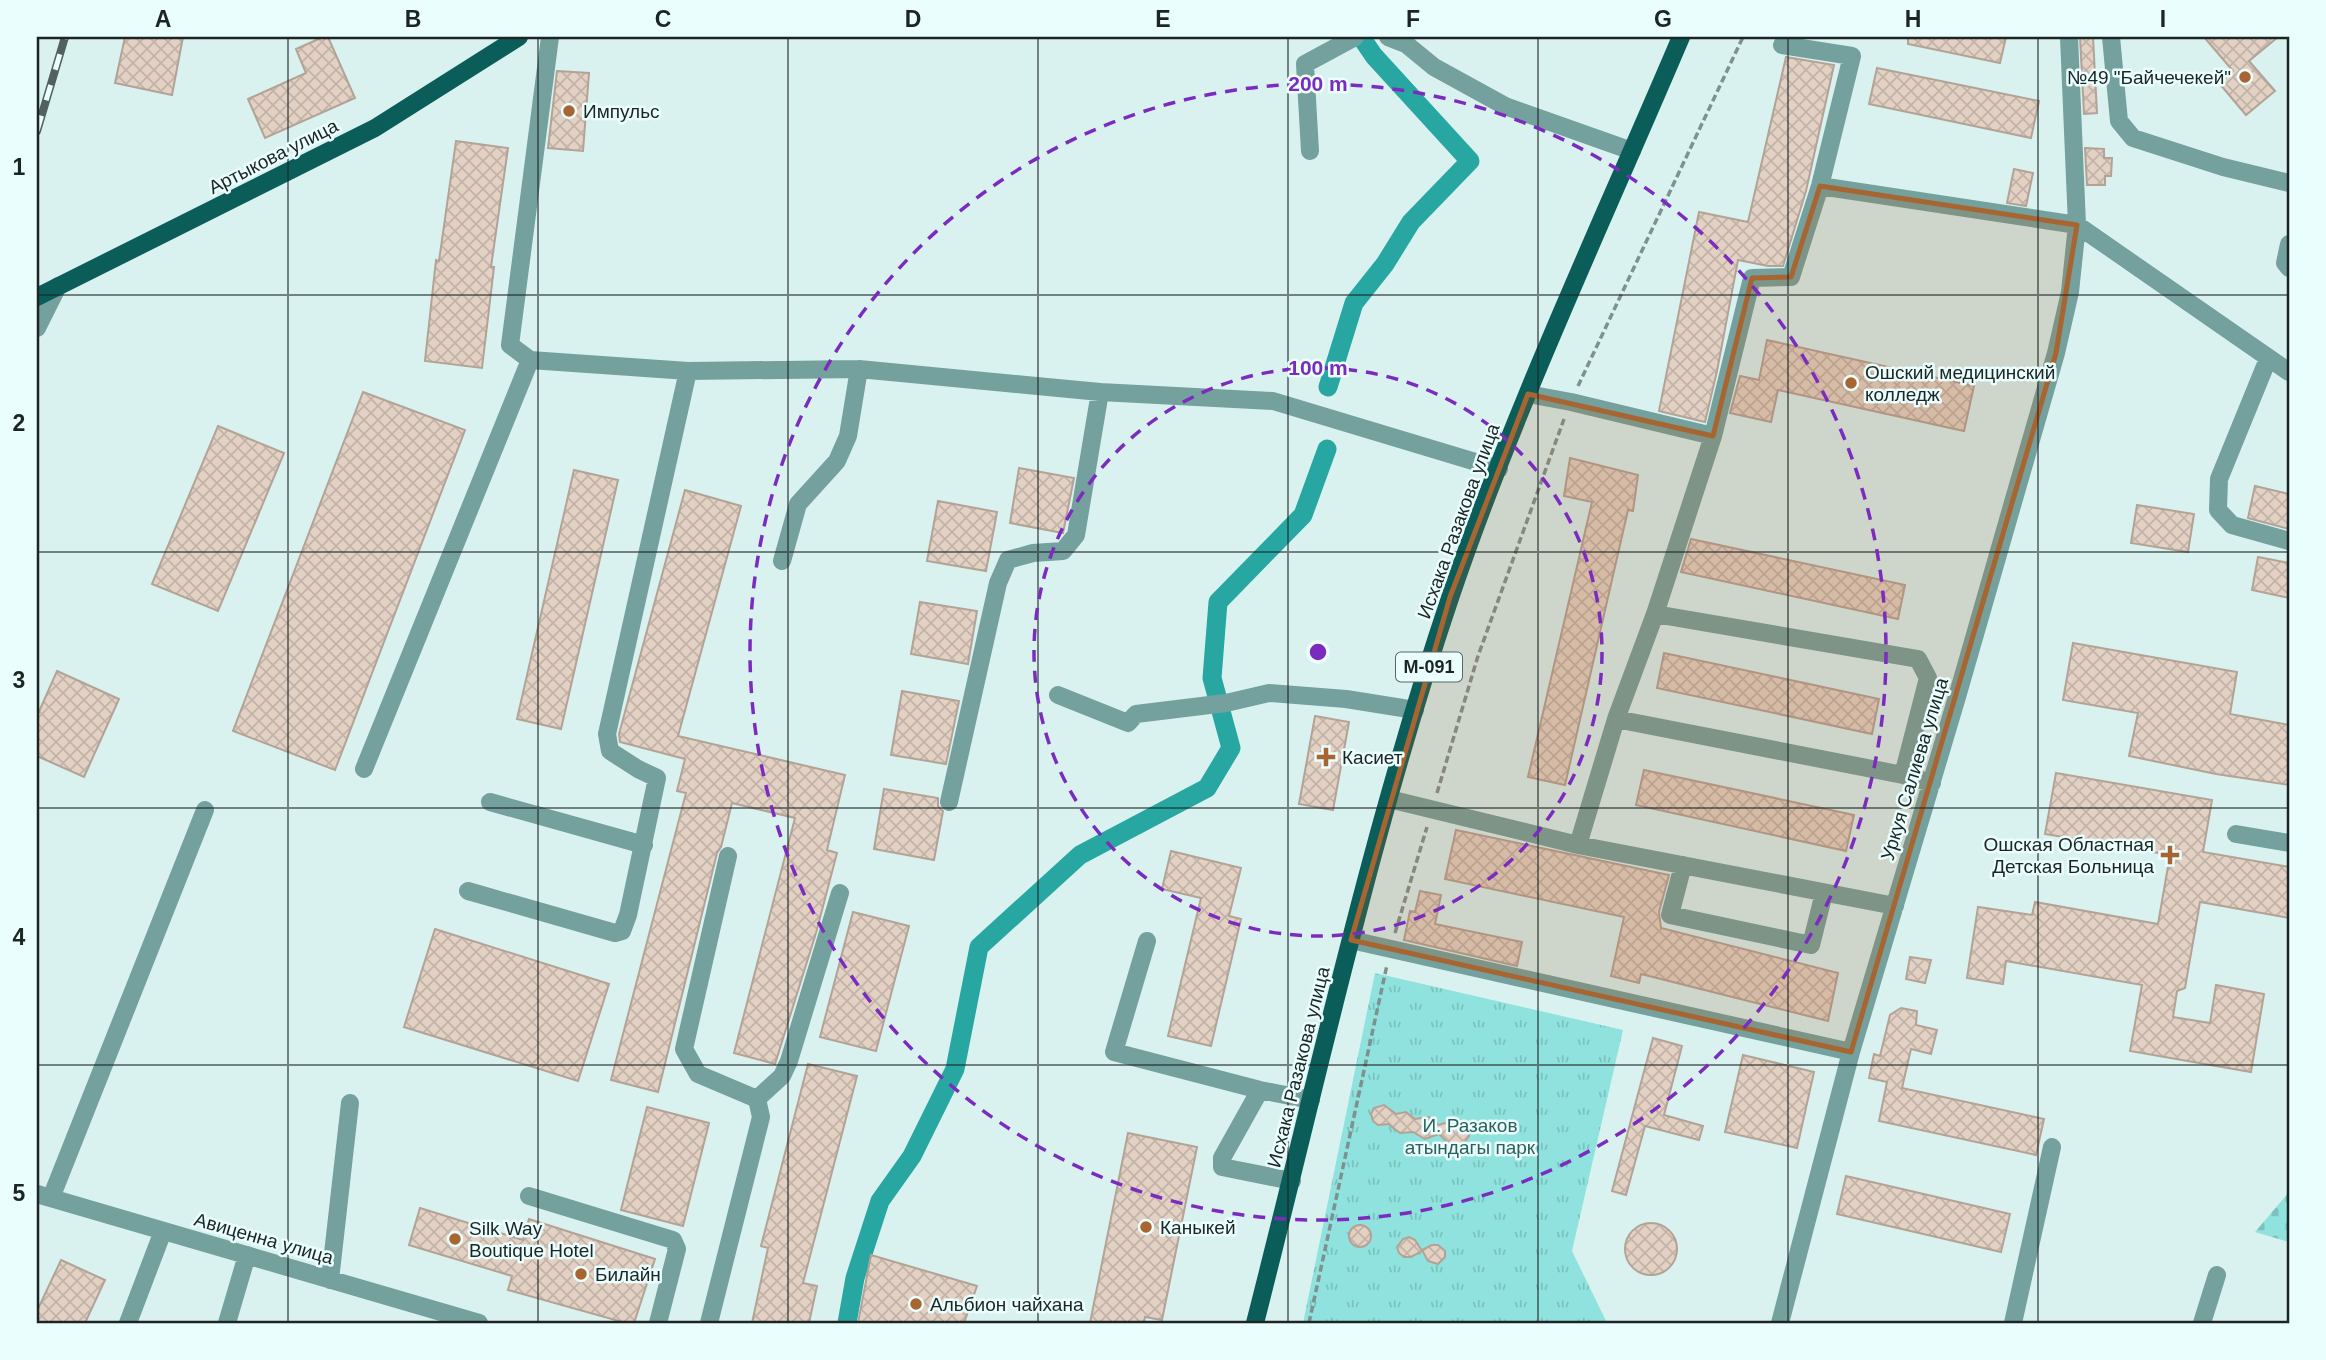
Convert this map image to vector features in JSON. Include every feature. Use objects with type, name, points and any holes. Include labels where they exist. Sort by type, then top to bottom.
[{"type":"main road","name":"Артыкова улица","points":[[37,297],[375,128],[519,37]]},
{"type":"main road","name":"Исхака Разакова улица","points":[[1255,1323],[1389,799],[1450,597],[1528,394],[1681,37]]},
{"type":"street","points":[[550,37],[510,345],[530,360],[688,371],[859,369],[1100,391],[1273,401],[1499,469]]},
{"type":"street","points":[[1310,151],[1305,64],[1354,37]]},
{"type":"street","points":[[1388,37],[1408,41],[1434,67],[1505,106],[1632,151]]},
{"type":"street","name":"Уркуя Салиева улица","points":[[1780,1323],[1851,1052],[2056,353],[2070,292],[2077,225],[2069,37]]},
{"type":"street","points":[[2112,37],[2119,121],[2133,138],[2223,167],[2289,183]]},
{"type":"street","points":[[1578,845],[1616,719],[1655,614],[1713,436],[1752,278],[1791,277],[1819,186],[1852,56],[1782,45]]},
{"type":"street","points":[[1819,186],[2077,225],[2289,372]]},
{"type":"street","points":[[2289,244],[2285,263],[2289,268]]},
{"type":"street","points":[[37,328],[58,286]]},
{"type":"street","points":[[2267,359],[2220,479],[2218,510],[2232,525],[2289,541]]},
{"type":"street","points":[[364,769],[530,360]]},
{"type":"street","points":[[782,561],[798,505],[837,461],[848,436],[859,369]]},
{"type":"street","points":[[468,891],[615,933],[622,931],[628,915],[657,779],[610,751],[607,734],[688,371]]},
{"type":"street","points":[[949,802],[998,583],[1008,560],[1033,553],[1063,551],[1076,535],[1100,391]]},
{"type":"street","points":[[1528,394],[1713,436]]},
{"type":"street","points":[[1655,614],[1918,659],[1928,678],[1903,775]]},
{"type":"street","points":[[1058,695],[1128,723],[1136,714],[1218,704],[1269,693],[1346,699],[1415,710]]},
{"type":"street","points":[[1616,719],[1932,783]]},
{"type":"street","points":[[1389,799],[1578,845],[1895,906]]},
{"type":"street","points":[[490,802],[644,845]]},
{"type":"street","points":[[44,1196],[205,810]]},
{"type":"street","points":[[2236,834],[2289,843]]},
{"type":"street","points":[[729,856],[684,1049],[698,1074],[757,1099]]},
{"type":"street","points":[[1683,865],[1670,915],[1811,945],[1824,893]]},
{"type":"street","points":[[757,1099],[782,1076],[789,1061],[840,893]]},
{"type":"street","points":[[1352,940],[1851,1052]]},
{"type":"street","points":[[1147,941],[1114,1052],[1260,1090],[1311,1100]]},
{"type":"street","points":[[1260,1090],[1222,1158],[1222,1167],[1292,1181]]},
{"type":"street","points":[[709,1323],[761,1117],[757,1099]]},
{"type":"street","points":[[330,1280],[350,1103]]},
{"type":"street","points":[[2014,1323],[2052,1147]]},
{"type":"street","name":"Авиценна улица","points":[[44,1196],[479,1323]]},
{"type":"street","points":[[529,1196],[673,1240],[677,1249],[658,1323]]},
{"type":"street","points":[[128,1323],[163,1231]]},
{"type":"street","points":[[227,1323],[247,1255]]},
{"type":"street","points":[[2202,1323],[2217,1275]]},
{"type":"path","points":[[1309,1323],[1391,948],[1478,656],[1571,402],[1743,37]]},
{"type":"highlighted area","points":[[1820,186],[2077,225],[2056,353],[1851,1052],[1351,940],[1450,597],[1528,394],[1713,436],[1752,278],[1791,277]]},
{"type":"green space","name":"И. Разаков атындагы парк","points":[[1375,973],[1623,1030],[1572,1251],[1607,1323],[1303,1323]]},
{"type":"green space","points":[[2289,1192],[2289,1242],[2255,1232]]},
{"type":"building","points":[[125,37],[183,37],[172,95],[115,83]]},
{"type":"building","points":[[328,37],[355,98],[265,138],[248,99],[306,73],[296,49]]},
{"type":"building","points":[[1908,37],[2006,37],[2000,63],[1908,44]]},
{"type":"building","points":[[2080,37],[2093,37],[2097,113],[2084,114]]},
{"type":"building","name":"№49 \"Байчечекей\"","points":[[2204,37],[2278,37],[2249,61],[2275,91],[2246,115],[2219,83],[2233,71]]},
{"type":"building","points":[[1786,57],[1834,65],[1806,191],[1783,266],[1738,260],[1705,422],[1659,411],[1699,212],[1748,222]]},
{"type":"building","points":[[1877,68],[2039,101],[2031,138],[1869,104]]},
{"type":"building","name":"Импульс","points":[[557,71],[589,73],[583,151],[548,148]]},
{"type":"building","points":[[456,141],[508,148],[491,267],[494,267],[482,368],[425,361],[436,260],[439,261]]},
{"type":"building","points":[[2085,148],[2104,149],[2104,158],[2112,158],[2111,176],[2105,176],[2105,185],[2087,185]]},
{"type":"building","points":[[2014,169],[2033,173],[2026,206],[2007,203]]},
{"type":"building","name":"Ошский медицинский колледж","points":[[1767,340],[1974,386],[1964,431],[1778,390],[1771,422],[1730,413],[1740,376],[1759,380]]},
{"type":"building","points":[[363,392],[465,430],[335,770],[233,731]]},
{"type":"building","points":[[218,426],[284,453],[218,611],[152,584]]},
{"type":"building","points":[[1570,458],[1638,475],[1633,511],[1628,510],[1565,785],[1528,777],[1592,502],[1564,496]]},
{"type":"building","points":[[1019,468],[1074,478],[1063,533],[1010,523]]},
{"type":"building","points":[[574,470],[618,480],[561,729],[517,719]]},
{"type":"building","points":[[2255,486],[2289,494],[2289,529],[2248,518]]},
{"type":"building","points":[[685,490],[741,506],[678,736],[845,775],[827,850],[837,853],[816,933],[775,1064],[734,1053],[795,818],[732,803],[721,847],[717,853],[658,1092],[611,1080],[686,793],[677,791],[685,759],[620,742],[619,734]]},
{"type":"building","points":[[938,501],[997,512],[986,571],[927,561]]},
{"type":"building","points":[[2137,505],[2194,514],[2188,552],[2131,543]]},
{"type":"building","points":[[1691,539],[1905,585],[1898,619],[1681,572]]},
{"type":"building","points":[[2258,557],[2289,563],[2289,598],[2252,590]]},
{"type":"building","points":[[920,602],[977,611],[968,664],[911,654]]},
{"type":"building","points":[[2073,643],[2237,672],[2230,714],[2289,725],[2289,785],[2216,774],[2129,756],[2138,713],[2063,700]]},
{"type":"building","points":[[1664,653],[1879,699],[1872,734],[1657,688]]},
{"type":"building","points":[[57,671],[119,699],[84,777],[37,756],[37,716]]},
{"type":"building","points":[[902,691],[959,701],[946,764],[891,755]]},
{"type":"building","points":[[1315,716],[1349,722],[1333,810],[1299,804]]},
{"type":"building","points":[[1644,770],[1854,815],[1846,851],[1636,805]]},
{"type":"building","points":[[2056,773],[2212,800],[2203,852],[2289,867],[2289,918],[2200,902],[2185,988],[2177,991],[2173,1017],[2210,1023],[2216,985],[2264,994],[2251,1072],[2130,1051],[2142,985],[2006,961],[2003,984],[1967,978],[1978,907],[2032,915],[2035,902],[2158,924],[2170,855],[2045,834]]},
{"type":"building","points":[[884,789],[938,798],[938,806],[943,811],[934,860],[874,849]]},
{"type":"building","points":[[1456,830],[1669,875],[1659,912],[1661,928],[1838,973],[1828,1021],[1641,974],[1639,983],[1611,976],[1624,917],[1445,879]]},
{"type":"building","points":[[1171,851],[1241,868],[1229,916],[1241,919],[1211,1046],[1168,1036],[1201,898],[1162,889]]},
{"type":"building","points":[[1420,891],[1441,895],[1435,924],[1522,942],[1517,966],[1404,940],[1410,911],[1415,912]]},
{"type":"building","points":[[853,912],[909,926],[876,1051],[820,1037]]},
{"type":"building","points":[[435,929],[609,984],[578,1081],[404,1027]]},
{"type":"building","points":[[1910,957],[1931,960],[1925,983],[1906,979]]},
{"type":"building","points":[[1901,1008],[1917,1011],[1916,1025],[1937,1030],[1931,1054],[1911,1049],[1902,1088],[2044,1119],[2036,1155],[1879,1121],[1887,1082],[1869,1078],[1874,1054],[1880,1056],[1890,1015]]},
{"type":"building","points":[[1653,1038],[1682,1046],[1664,1115],[1703,1126],[1699,1140],[1645,1126],[1626,1195],[1612,1191]]},
{"type":"building","points":[[1743,1055],[1814,1072],[1797,1148],[1725,1132]]},
{"type":"building","points":[[808,1064],[857,1076],[803,1283],[817,1286],[809,1323],[752,1323],[768,1248],[761,1246]]},
{"type":"building","points":[[1384,1105],[1396,1114],[1406,1112],[1415,1119],[1429,1117],[1439,1125],[1454,1120],[1462,1121],[1468,1128],[1469,1136],[1464,1143],[1456,1146],[1448,1143],[1439,1134],[1425,1139],[1413,1132],[1400,1133],[1388,1124],[1378,1125],[1371,1114],[1374,1108]]},
{"type":"building","points":[[647,1107],[709,1123],[683,1226],[621,1210]]},
{"type":"building","points":[[1128,1133],[1197,1147],[1162,1320],[1145,1317],[1144,1323],[1090,1323]]},
{"type":"building","points":[[1846,1176],[2010,1214],[2001,1252],[1837,1214]]},
{"type":"building","name":"Билайн","points":[[420,1208],[523,1240],[529,1219],[655,1259],[634,1323],[508,1290],[512,1276],[409,1245]]},
{"type":"building","points":[[1651,1223],[1670,1230],[1677,1249],[1670,1268],[1651,1275],[1632,1268],[1625,1249],[1632,1230]]},
{"type":"building","points":[[1360,1225],[1370,1232],[1371,1236],[1364,1246],[1360,1247],[1350,1240],[1349,1236],[1356,1226]]},
{"type":"building","points":[[1409,1237],[1415,1240],[1422,1251],[1411,1257],[1404,1257],[1397,1247],[1403,1239]]},
{"type":"building","points":[[1438,1245],[1445,1251],[1445,1257],[1438,1264],[1428,1261],[1422,1250]]},
{"type":"building","name":"Альбион чайхана","points":[[871,1255],[977,1286],[964,1323],[858,1323]]},
{"type":"building","points":[[61,1260],[105,1280],[85,1323],[37,1323],[37,1311]]},
{"type":"waterway","points":[[1328,387],[1354,303],[1385,264],[1411,222],[1470,161],[1374,56],[1361,37]]},
{"type":"waterway","points":[[847,1323],[855,1278],[880,1201],[912,1156],[955,1069],[979,947],[1080,855],[1207,788],[1231,748],[1212,678],[1218,602],[1303,515],[1327,449]]},
{"type":"railway","points":[[37,131],[65,37]]},
{"type":"place","name":"№49 \"Байчечекей\"","points":[[2245,77]]},
{"type":"place","name":"Импульс","points":[[569,111]]},
{"type":"place","name":"Ошский медицинский колледж","points":[[1851,383]]},
{"type":"place","name":"Касиет","points":[[1326,757]]},
{"type":"place","name":"Ошская Областная Детская Больница","points":[[2170,855]]},
{"type":"place","name":"Каныкей","points":[[1146,1227]]},
{"type":"place","name":"Silk Way Boutique Hotel","points":[[455,1239]]},
{"type":"place","name":"Билайн","points":[[581,1274]]},
{"type":"place","name":"Альбион чайхана","points":[[916,1304]]}]
